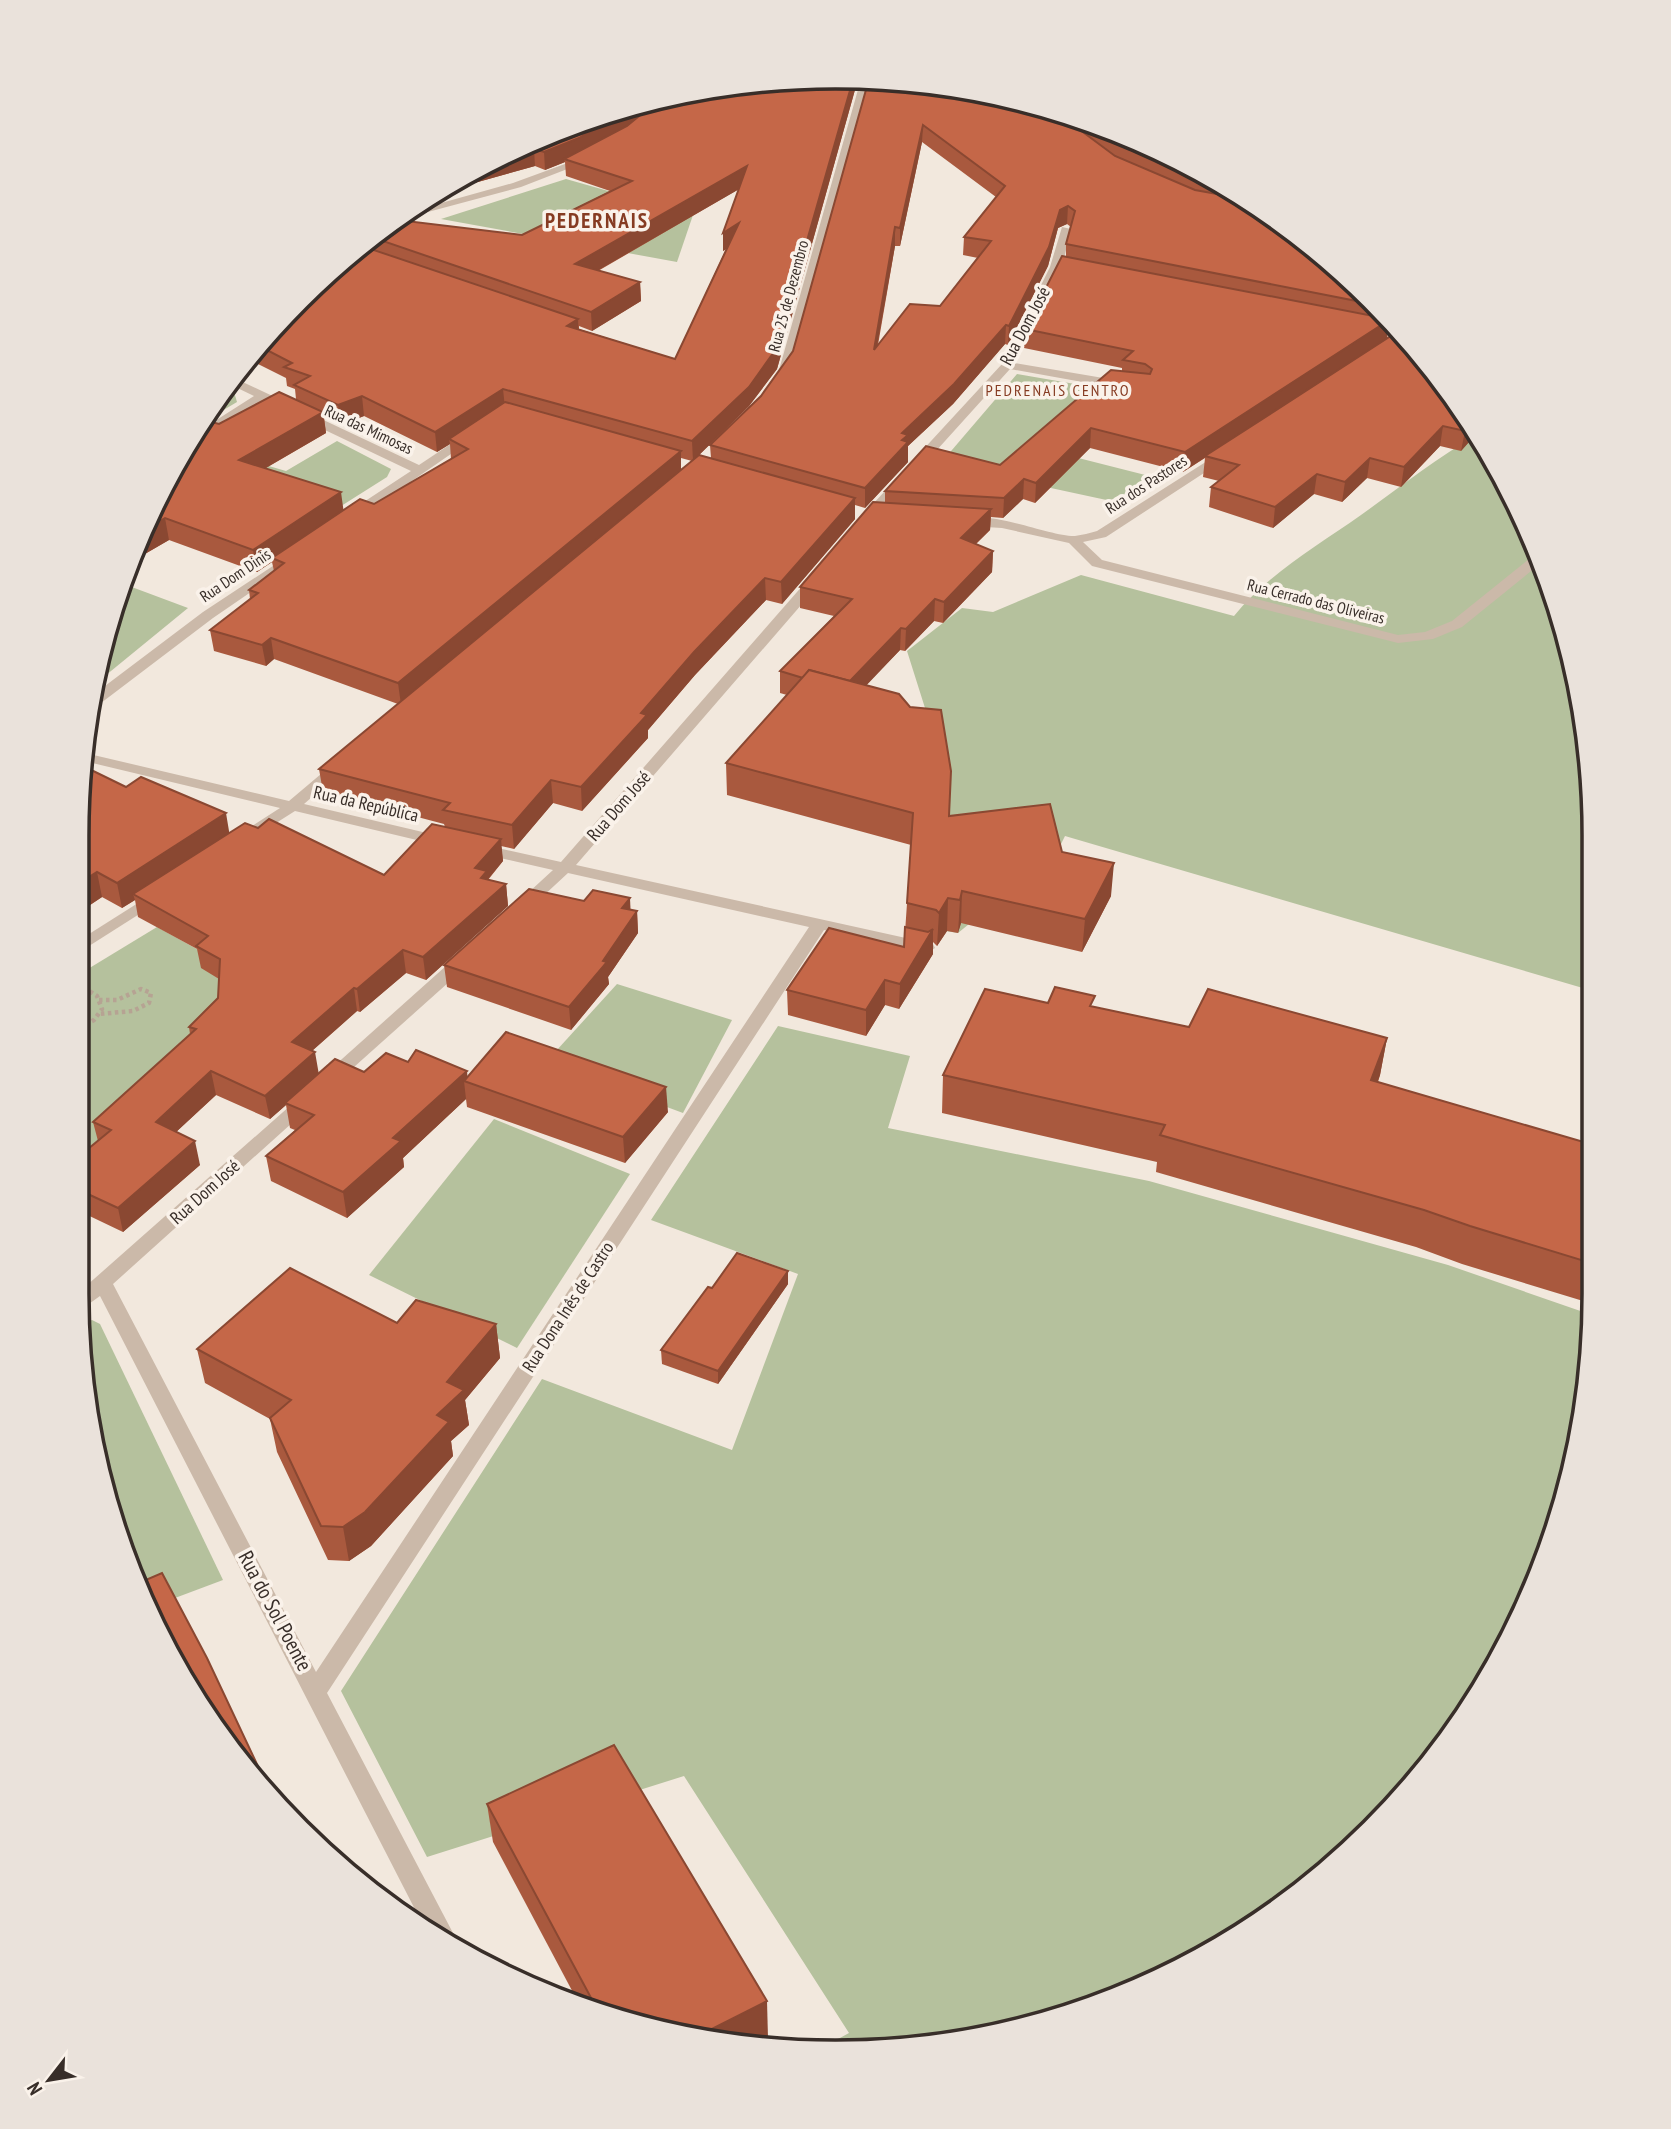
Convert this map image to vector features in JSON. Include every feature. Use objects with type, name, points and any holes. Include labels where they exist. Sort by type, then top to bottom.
[{"type":"street","name":"Rua 25 de Dezembro","points":[[771,394],[785,370],[863,90]]},
{"type":"street","points":[[429,210],[517,185],[595,154]]},
{"type":"street","name":"Rua Dom José","points":[[852,536],[1007,365],[1056,267],[1066,229]]},
{"type":"street","points":[[1056,267],[1069,270]]},
{"type":"street","points":[[1007,365],[1128,387]]},
{"type":"street","name":"Rua das Mimosas","points":[[240,385],[420,470]]},
{"type":"street","points":[[208,431],[263,396]]},
{"type":"street","points":[[342,523],[483,429]]},
{"type":"street","name":"Rua dos Pastores","points":[[956,521],[1002,524],[1074,540],[1101,534],[1230,450]]},
{"type":"street","name":"Rua Cerrado das Oliveiras","points":[[1074,540],[1097,563],[1398,639],[1428,636],[1457,624],[1530,565]]},
{"type":"street","name":"Rua Dom Dinis","points":[[102,701],[208,615],[308,546]]},
{"type":"street","name":"Rua Dom José","points":[[514,915],[565,869],[827,565]]},
{"type":"street","points":[[223,851],[291,807],[355,754]]},
{"type":"street","name":"Rua da República","points":[[94,759],[565,869],[928,948]]},
{"type":"street","points":[[89,941],[168,889]]},
{"type":"street","name":"Rua Dona Inês de Castro","points":[[316,1691],[820,923]]},
{"type":"street","name":"Rua Dom José","points":[[89,1295],[473,951]]},
{"type":"street","name":"Rua do Sol Poente","points":[[103,1283],[435,1923]]},
{"type":"path","points":[[99,1000],[117,1000],[141,989],[151,993],[149,1003],[133,1011],[99,1014]]},
{"type":"path","points":[[89,992],[99,1000],[102,1009],[89,1023]]},
{"type":"green space","points":[[566,179],[693,215],[677,262],[441,219]]},
{"type":"green space","points":[[1017,374],[1133,394],[1035,447],[1165,480],[1125,504],[940,464]]},
{"type":"green space","points":[[234,393],[237,402],[222,411]]},
{"type":"green space","points":[[1468,440],[1482,462],[1525,550],[1556,642],[1567,690],[1580,787],[1582,988],[1065,836],[1057,852],[958,933],[940,930],[940,741],[925,708],[907,651],[962,608],[993,612],[1081,575],[1234,616],[1262,587],[1294,561]]},
{"type":"green space","points":[[337,441],[391,469],[387,477],[338,508],[199,446],[286,471]]},
{"type":"green space","points":[[132,587],[188,608],[108,674]]},
{"type":"green space","points":[[157,927],[213,958],[224,982],[222,1021],[164,1086],[89,1150],[89,968]]},
{"type":"green space","points":[[617,984],[732,1020],[683,1113],[546,1062]]},
{"type":"green space","points":[[778,1026],[910,1056],[888,1128],[1149,1181],[1448,1265],[1581,1311],[1575,1391],[1567,1439],[1556,1487],[1525,1579],[1482,1667],[1428,1748],[1397,1786],[1328,1855],[1250,1914],[1166,1963],[1075,2000],[981,2025],[933,2033],[836,2040],[849,2033],[684,1776],[427,1857],[341,1691],[542,1379],[732,1450],[798,1274],[651,1220]]},
{"type":"green space","points":[[494,1119],[630,1174],[517,1348],[369,1275]]},
{"type":"green space","points":[[90,1321],[100,1324],[223,1580],[157,1605],[129,1533],[115,1487],[96,1391]]},
{"type":"building","points":[[850,90],[776,349],[749,387],[692,441],[503,389],[435,432],[362,396],[338,405],[294,385],[310,376],[284,367],[292,363],[268,351],[343,274],[373,250],[578,319],[567,326],[675,359],[739,223],[723,233],[747,166],[575,264],[640,282],[591,312],[384,241],[412,222],[522,235],[632,181],[564,159],[627,126],[642,115],[738,96],[787,91]]},
{"type":"building","points":[[866,90],[933,96],[981,104],[1083,132],[1115,156],[1195,190],[1217,194],[1290,243],[1356,301],[1066,244],[1075,211],[1068,206],[1060,210],[1049,247],[1009,326],[1006,325],[954,384],[902,433],[908,435],[902,440],[908,442],[865,488],[710,445],[761,396],[793,351]],"holes":[[[923,125],[1005,186],[964,237],[991,241],[940,306],[910,304],[874,350],[895,227],[900,228]]]},
{"type":"building","points":[[591,131],[579,138],[544,152],[540,151]]},
{"type":"building","points":[[1062,256],[1370,315],[1380,326],[1185,452],[1091,428],[1036,483],[1024,479],[1004,498],[885,491],[926,446],[1000,465],[1111,370],[1150,374],[1152,369],[1145,364],[1123,360],[1133,351],[1025,329]]},
{"type":"building","points":[[1390,336],[1428,381],[1462,430],[1443,426],[1404,467],[1370,458],[1345,482],[1317,474],[1275,507],[1211,487],[1239,465],[1205,456]]},
{"type":"building","points":[[279,392],[323,412],[239,460],[341,492],[253,550],[165,518],[159,522],[189,462],[214,423],[219,424]]},
{"type":"building","points":[[505,402],[681,451],[398,683],[271,638],[262,645],[210,630],[258,593],[249,590],[284,563],[272,558],[360,499],[374,504],[468,449],[449,439]]},
{"type":"building","points":[[699,455],[855,498],[781,582],[765,578],[694,652],[641,713],[647,715],[581,787],[551,780],[512,825],[443,810],[450,803],[319,769]]},
{"type":"building","points":[[873,502],[991,509],[961,538],[993,551],[944,602],[935,599],[906,629],[901,628],[850,681],[809,670],[803,678],[780,671],[852,599],[800,587]]},
{"type":"building","points":[[809,670],[899,694],[910,707],[941,710],[951,771],[949,816],[1050,804],[1062,852],[1114,863],[1085,919],[962,891],[960,900],[948,898],[939,913],[907,903],[913,813],[726,763]]},
{"type":"building","points":[[93,771],[126,787],[141,777],[226,813],[117,883],[97,872],[89,877]]},
{"type":"building","points":[[269,819],[384,875],[432,824],[501,839],[475,868],[487,871],[481,878],[506,884],[423,957],[403,950],[292,1042],[315,1052],[265,1096],[211,1071],[156,1122],[195,1141],[118,1208],[89,1195],[89,1148],[111,1130],[93,1122],[196,1029],[189,1027],[218,998],[220,959],[196,946],[208,936],[133,894],[245,823],[258,828]]},
{"type":"building","points":[[529,889],[584,901],[593,890],[630,898],[622,908],[637,911],[603,961],[607,962],[569,1007],[444,965]]},
{"type":"building","points":[[905,927],[928,932],[933,929],[900,984],[885,980],[866,1010],[787,990],[829,928],[904,947]]},
{"type":"building","points":[[1055,987],[1095,996],[1090,1006],[1189,1027],[1208,989],[1387,1038],[1371,1080],[1582,1142],[1582,1260],[1424,1210],[1160,1135],[1165,1125],[943,1075],[985,989],[1048,1003]]},
{"type":"building","points":[[506,1032],[666,1087],[623,1137],[464,1081]]},
{"type":"building","points":[[416,1050],[467,1071],[393,1138],[401,1141],[343,1192],[266,1156],[314,1115],[285,1103],[335,1059],[364,1072],[386,1053],[408,1062]]},
{"type":"building","points":[[737,1253],[788,1271],[718,1371],[661,1350],[708,1287],[712,1288]]},
{"type":"building","points":[[290,1268],[397,1323],[416,1300],[496,1324],[447,1382],[464,1390],[437,1415],[449,1422],[365,1512],[343,1527],[321,1526],[270,1418],[291,1400],[197,1349]]},
{"type":"building","points":[[162,1573],[207,1658],[258,1766],[189,1667],[146,1580]]},
{"type":"building","points":[[614,1745],[767,2001],[712,2029],[642,2014],[591,1998],[487,1804]]},
{"type":"district","name":"PEDERNAIS","points":[[597,221]]},
{"type":"district","name":"PEDRENAIS CENTRO","points":[[1058,390]]}]
